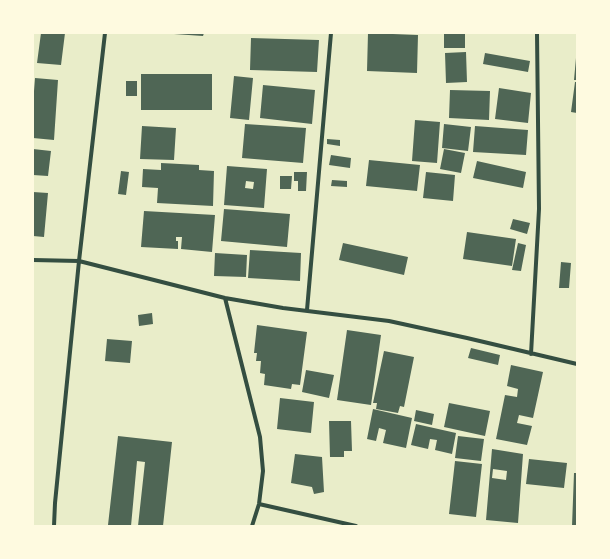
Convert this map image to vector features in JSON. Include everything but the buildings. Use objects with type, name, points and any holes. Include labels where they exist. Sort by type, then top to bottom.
[{"type":"street","points":[[54,526],[79,261],[105,33]]},
{"type":"street","points":[[307,310],[331,33]]},
{"type":"street","points":[[532,354],[539,209],[537,33]]},
{"type":"street","points":[[33,260],[79,261],[225,298],[283,308],[389,321],[577,364]]},
{"type":"street","points":[[225,298],[260,437],[263,471],[259,504],[252,526]]},
{"type":"street","points":[[259,504],[356,526]]}]
